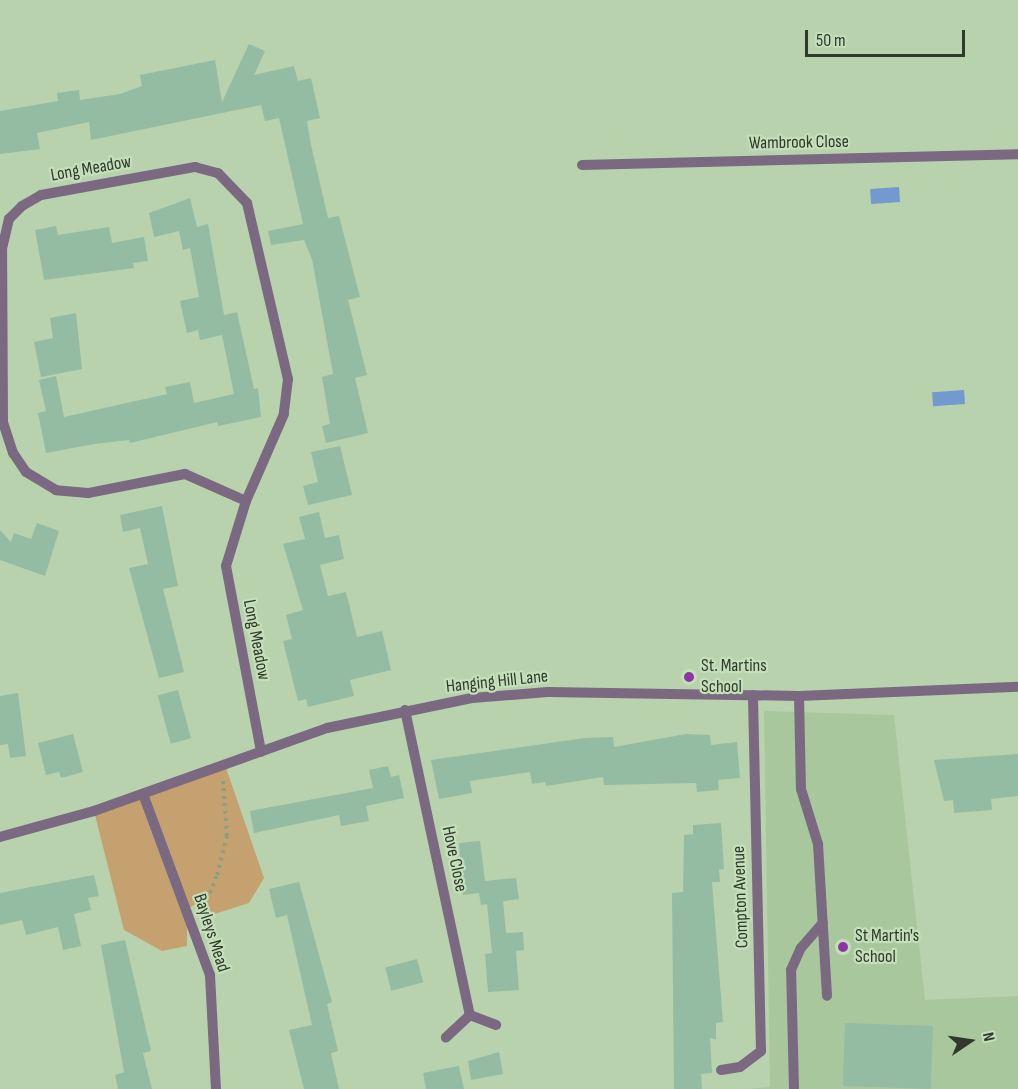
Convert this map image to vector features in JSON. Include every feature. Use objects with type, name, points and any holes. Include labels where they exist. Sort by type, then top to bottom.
[{"type":"street","name":"Wambrook Close","points":[[582,165],[1018,154]]},
{"type":"street","name":"Long Meadow","points":[[246,501],[185,474],[88,494],[56,490],[26,472],[13,453],[3,423],[2,249],[9,219],[22,206],[41,195],[195,168],[218,173],[236,189],[247,203],[288,379],[284,414],[246,501],[226,566],[261,752]]},
{"type":"street","name":"Hanging Hill Lane","points":[[0,837],[219,769],[327,729],[405,710],[548,692],[798,696],[1018,687]]},
{"type":"street","name":"Compton Avenue","points":[[721,1070],[740,1067],[760,1051],[753,695]]},
{"type":"street","points":[[798,696],[801,789],[818,844],[827,996]]},
{"type":"street","name":"Hove Close","points":[[405,710],[470,1015]]},
{"type":"street","name":"Bayleys Mead","points":[[143,794],[210,975],[216,1089]]},
{"type":"street","points":[[794,1089],[791,970],[801,948],[823,922]]},
{"type":"street","points":[[446,1037],[470,1015],[496,1024]]},
{"type":"path","points":[[187,909],[210,893],[227,836],[219,769]]},
{"type":"shaded area","name":"St Martin's School","points":[[764,711],[894,715],[925,1000],[1018,996],[1018,1089],[748,1089],[770,1087]]},
{"type":"shaded area","points":[[225,765],[264,878],[249,903],[205,917],[199,902],[187,909],[187,946],[162,951],[124,930],[94,811]]},
{"type":"water","points":[[899,187],[900,202],[871,204],[870,189]]},
{"type":"water","points":[[964,390],[965,404],[933,406],[932,392]]},
{"type":"building","points":[[249,44],[265,51],[254,75],[294,66],[298,81],[311,78],[320,118],[307,121],[311,145],[328,218],[339,216],[360,297],[348,300],[367,375],[355,378],[368,433],[326,443],[322,426],[330,424],[322,377],[333,374],[312,259],[304,240],[271,245],[268,231],[303,224],[279,118],[265,121],[261,105],[91,140],[89,122],[37,133],[40,149],[0,154],[0,111],[58,101],[57,93],[79,90],[80,100],[120,94],[142,86],[140,75],[215,60],[222,102]]},
{"type":"building","points":[[190,198],[197,227],[208,224],[224,315],[237,312],[254,389],[258,388],[261,417],[218,426],[217,422],[130,443],[129,440],[94,444],[46,453],[38,413],[46,411],[39,380],[56,376],[64,417],[167,394],[165,387],[190,382],[194,403],[234,394],[222,335],[200,340],[198,330],[187,333],[180,301],[199,297],[190,248],[183,250],[179,231],[154,237],[149,213]]},
{"type":"building","points":[[56,226],[58,235],[109,227],[112,243],[144,237],[148,261],[133,263],[134,268],[44,280],[35,230]]},
{"type":"building","points":[[76,313],[82,369],[41,377],[34,342],[53,338],[50,318]]},
{"type":"building","points":[[340,446],[352,495],[308,505],[303,486],[318,482],[311,452]]},
{"type":"building","points":[[162,506],[178,586],[163,589],[184,672],[159,678],[129,568],[148,564],[140,528],[123,532],[120,515]]},
{"type":"building","points":[[319,512],[325,538],[339,535],[344,559],[320,565],[328,596],[346,592],[357,637],[382,631],[391,670],[350,680],[354,696],[308,707],[306,699],[298,701],[283,641],[292,639],[286,615],[303,610],[283,544],[305,539],[299,517]]},
{"type":"building","points":[[37,523],[59,531],[45,576],[0,560],[0,530],[11,542],[14,533],[31,539]]},
{"type":"building","points":[[178,690],[191,738],[171,744],[158,695]]},
{"type":"building","points":[[18,693],[26,756],[10,758],[8,744],[0,745],[0,696]]},
{"type":"building","points":[[73,734],[83,772],[61,778],[59,772],[46,775],[38,743]]},
{"type":"building","points":[[686,734],[710,735],[711,745],[737,742],[740,778],[718,780],[719,790],[697,792],[696,783],[604,785],[603,777],[546,786],[545,782],[532,784],[530,772],[470,781],[472,793],[439,799],[431,760],[585,738],[613,737],[614,747]]},
{"type":"building","points":[[1018,754],[1018,796],[991,799],[992,810],[954,813],[953,800],[944,801],[934,760]]},
{"type":"building","points":[[388,766],[391,777],[399,775],[404,798],[366,806],[369,821],[341,826],[339,815],[254,833],[250,811],[373,788],[369,770]]},
{"type":"building","points":[[721,823],[724,869],[719,870],[720,882],[712,882],[723,1022],[716,1023],[716,1040],[710,1038],[712,1073],[701,1074],[702,1089],[674,1089],[672,893],[683,892],[684,835],[693,834],[693,825]]},
{"type":"building","points":[[480,841],[485,881],[516,878],[519,899],[503,901],[506,933],[523,932],[524,950],[516,951],[519,990],[488,992],[485,954],[492,953],[487,904],[481,905],[479,893],[463,895],[459,843]]},
{"type":"building","points":[[94,875],[99,896],[88,898],[91,910],[74,914],[81,946],[63,950],[58,927],[26,935],[22,920],[0,925],[0,893]]},
{"type":"building","points":[[299,882],[332,1002],[327,1004],[338,1051],[331,1053],[339,1089],[304,1089],[289,1030],[312,1025],[287,915],[276,918],[269,889]]},
{"type":"building","points":[[125,940],[151,1051],[143,1053],[152,1089],[118,1089],[115,1075],[124,1072],[101,945]]},
{"type":"building","points":[[417,959],[423,982],[391,991],[385,968]]},
{"type":"building","points":[[845,1023],[933,1026],[931,1089],[843,1086]]},
{"type":"building","points":[[499,1052],[503,1074],[471,1080],[468,1061]]},
{"type":"building","points":[[459,1066],[464,1089],[426,1089],[423,1073]]},
{"type":"place","name":"St. Martins School","points":[[689,677]]},
{"type":"place","name":"St Martin's School","points":[[843,947]]}]
